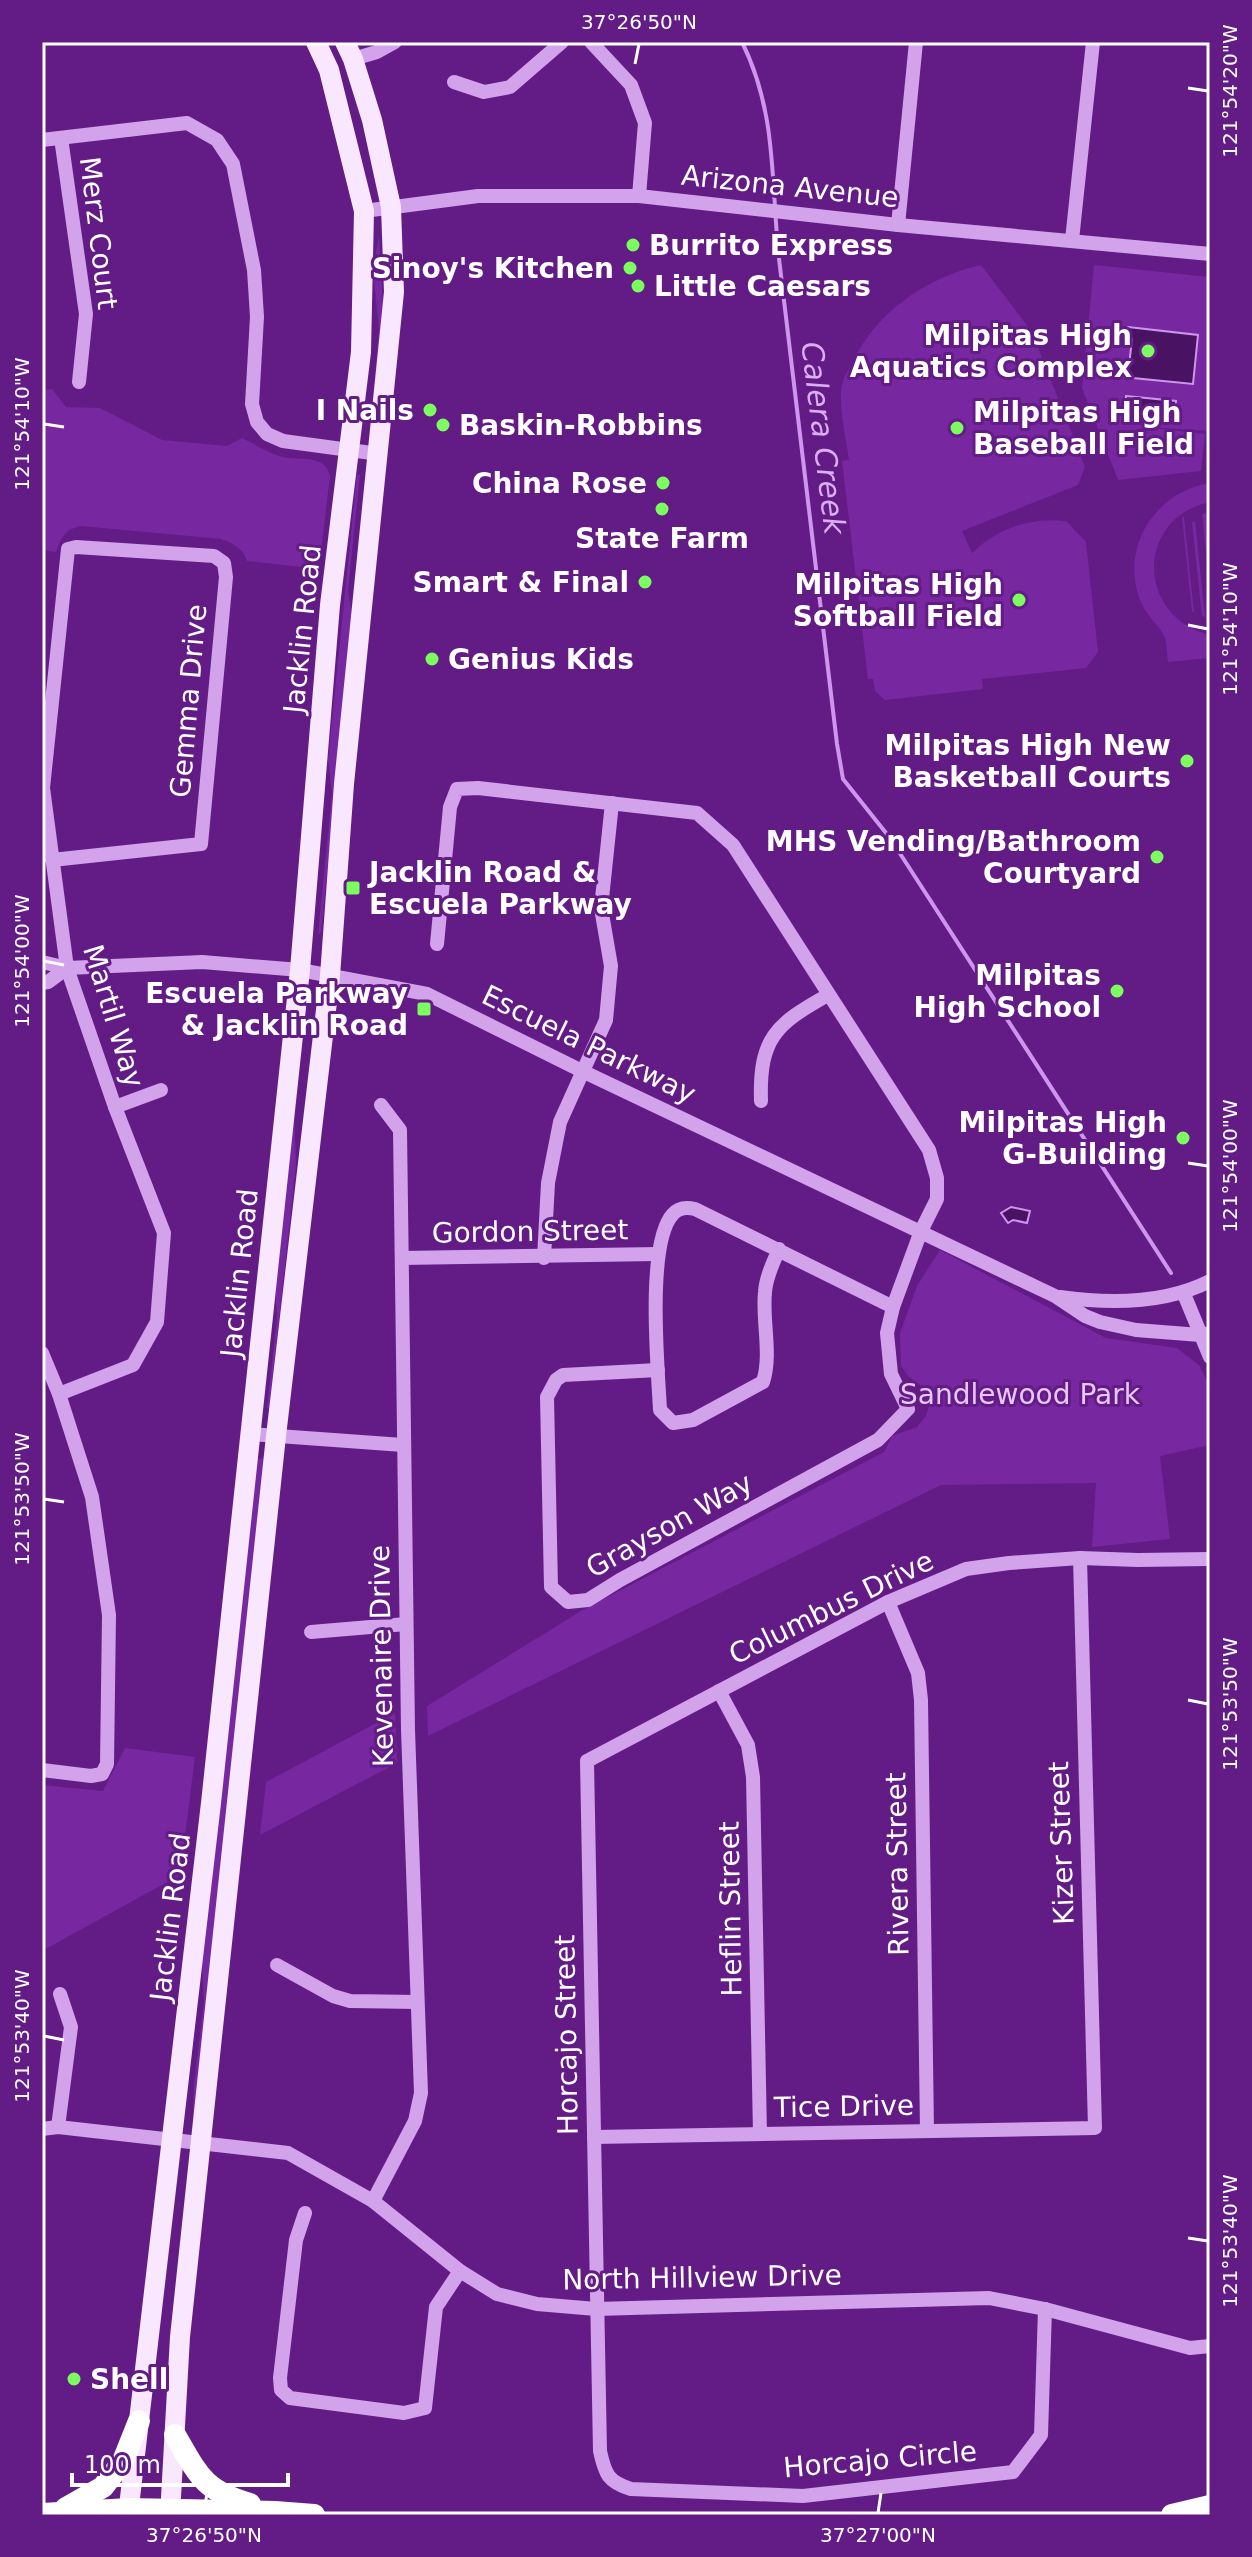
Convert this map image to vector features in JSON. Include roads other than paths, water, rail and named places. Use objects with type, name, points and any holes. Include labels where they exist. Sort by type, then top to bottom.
[{"type":"highway","points":[[51,2512],[103,2487],[123,2461],[139,2421]]},
{"type":"highway","points":[[175,2435],[200,2478],[225,2497],[275,2512]]},
{"type":"highway","points":[[1172,2515],[1210,2509]]},
{"type":"highway","points":[[1200,2515],[1210,2509]]},
{"type":"highway","points":[[51,2512],[275,2512],[314,2515]]},
{"type":"main road","name":"Jacklin Road","points":[[128,2512],[211,1803],[300,970],[330,605],[361,352],[364,211],[329,70],[316,42]]},
{"type":"main road","name":"Jacklin Road","points":[[170,2512],[180,2337],[276,1436],[330,976],[344,784],[394,292],[391,207],[372,120],[349,50]]},
{"type":"street","points":[[349,50],[377,52],[395,42]]},
{"type":"street","points":[[454,82],[484,92],[510,87],[562,42]]},
{"type":"street","points":[[591,42],[631,85],[645,123],[639,196]]},
{"type":"street","points":[[898,225],[916,42]]},
{"type":"street","points":[[1072,240],[1093,42]]},
{"type":"street","points":[[42,140],[187,123],[217,140],[233,164],[254,270],[257,317],[252,404],[257,422],[267,434],[283,441],[379,454]]},
{"type":"street","name":"Merz Court","points":[[61,138],[86,314],[79,382]]},
{"type":"street","name":"Arizona Avenue","points":[[364,211],[478,196],[639,196],[898,225],[1210,254]]},
{"type":"street","name":"Martil Way","points":[[59,1394],[133,1365],[157,1322],[164,1233],[115,1107],[67,968],[52,860],[43,788],[64,574],[68,549],[76,547]]},
{"type":"street","name":"Gemma Drive","points":[[52,860],[201,844],[226,577],[224,563],[214,556],[76,547]]},
{"type":"street","points":[[437,944],[450,807],[457,789],[478,788],[697,813],[733,845],[929,1150],[938,1188],[937,1199],[921,1231],[893,1307],[779,1249],[687,1207],[672,1214],[658,1254],[656,1281],[660,1410],[673,1423],[693,1420],[763,1382],[766,1366],[765,1291],[779,1249]]},
{"type":"street","points":[[544,1258],[548,1183],[560,1122],[606,1020],[611,966],[601,908],[612,803]]},
{"type":"street","name":"Escuela Parkway","points":[[42,962],[67,968],[202,962],[300,970],[427,994],[1055,1296],[1085,1316],[1136,1330],[1205,1334]]},
{"type":"street","name":"Escuela Parkway","points":[[42,983],[67,968]]},
{"type":"street","points":[[761,1101],[760,1075],[767,1045],[780,1026],[828,995]]},
{"type":"street","points":[[115,1107],[161,1090]]},
{"type":"street","name":"Kevenaire Drive","points":[[373,2201],[415,2121],[421,2093],[406,1624],[400,1130],[381,1105]]},
{"type":"street","name":"Gordon Street","points":[[402,1258],[658,1254]]},
{"type":"street","name":"Escuela Parkway","points":[[1055,1296],[1085,1300],[1138,1300],[1184,1294],[1210,1281]]},
{"type":"street","points":[[1184,1294],[1205,1334],[1210,1357]]},
{"type":"street","name":"Grayson Way","points":[[658,1370],[563,1375],[556,1380],[547,1397],[551,1587],[568,1602],[588,1600],[878,1440],[908,1409],[891,1374],[887,1333],[893,1307]]},
{"type":"street","points":[[42,1353],[59,1394],[92,1497],[109,1615],[107,1764],[102,1774],[91,1776],[42,1770]]},
{"type":"street","points":[[249,1434],[403,1445]]},
{"type":"street","name":"Columbus Drive","points":[[587,1761],[888,1602],[966,1569],[1080,1558],[1210,1559]]},
{"type":"street","name":"Kizer Street","points":[[1080,1558],[1095,2128]]},
{"type":"street","name":"Rivera Street","points":[[888,1602],[918,1673],[921,1700],[927,2131]]},
{"type":"street","points":[[311,1632],[406,1624]]},
{"type":"street","name":"Heflin Street","points":[[719,1691],[748,1745],[753,1777],[760,2134]]},
{"type":"street","name":"Horcajo Street","points":[[587,1761],[596,2309]]},
{"type":"street","points":[[277,1965],[333,1996],[350,2001],[417,2002]]},
{"type":"street","points":[[58,2127],[71,2027],[60,1994]]},
{"type":"street","name":"North Hillview Drive","points":[[42,2129],[58,2127],[288,2153],[373,2201],[460,2271],[497,2294],[537,2304],[596,2309],[989,2298],[1045,2309],[1190,2348],[1210,2346]]},
{"type":"street","name":"Tice Drive","points":[[594,2137],[1095,2128]]},
{"type":"street","points":[[305,2213],[296,2240],[280,2378],[281,2390],[290,2398],[404,2413],[425,2408],[436,2307],[460,2271]]},
{"type":"street","name":"Horcajo Circle","points":[[596,2309],[600,2451],[605,2471],[616,2484],[631,2489],[803,2496],[1013,2472],[1041,2435],[1045,2309]]},
{"type":"waterway","name":"Calera Creek","points":[[742,42],[754,70],[768,125],[780,267],[843,779],[890,838],[1171,1273]]},
{"type":"place","name":"Burrito Express","points":[[633,245]]},
{"type":"place","name":"Sinoy's Kitchen","points":[[630,268]]},
{"type":"place","name":"Little Caesars","points":[[638,286]]},
{"type":"place","name":"Milpitas High Aquatics Complex","points":[[1148,351]]},
{"type":"place","name":"I Nails","points":[[430,410]]},
{"type":"place","name":"Baskin-Robbins","points":[[443,425]]},
{"type":"place","name":"Milpitas High Baseball Field","points":[[957,428]]},
{"type":"place","name":"China Rose","points":[[663,483]]},
{"type":"place","name":"State Farm","points":[[662,509]]},
{"type":"place","name":"Smart & Final","points":[[645,582]]},
{"type":"place","name":"Milpitas High Softball Field","points":[[1019,600]]},
{"type":"place","name":"Genius Kids","points":[[432,659]]},
{"type":"place","name":"Milpitas High New Basketball Courts","points":[[1187,761]]},
{"type":"place","name":"MHS Vending/Bathroom Courtyard","points":[[1157,857]]},
{"type":"place","name":"Jacklin Road & Escuela Parkway","points":[[353,888]]},
{"type":"place","name":"Milpitas High School","points":[[1117,991]]},
{"type":"place","name":"Escuela Parkway & Jacklin Road","points":[[424,1009]]},
{"type":"place","name":"Milpitas High G-Building","points":[[1183,1138]]},
{"type":"place","name":"Shell","points":[[74,2379]]},
{"type":"park label","name":"Sandlewood Park","points":[[1020,1394]]}]
